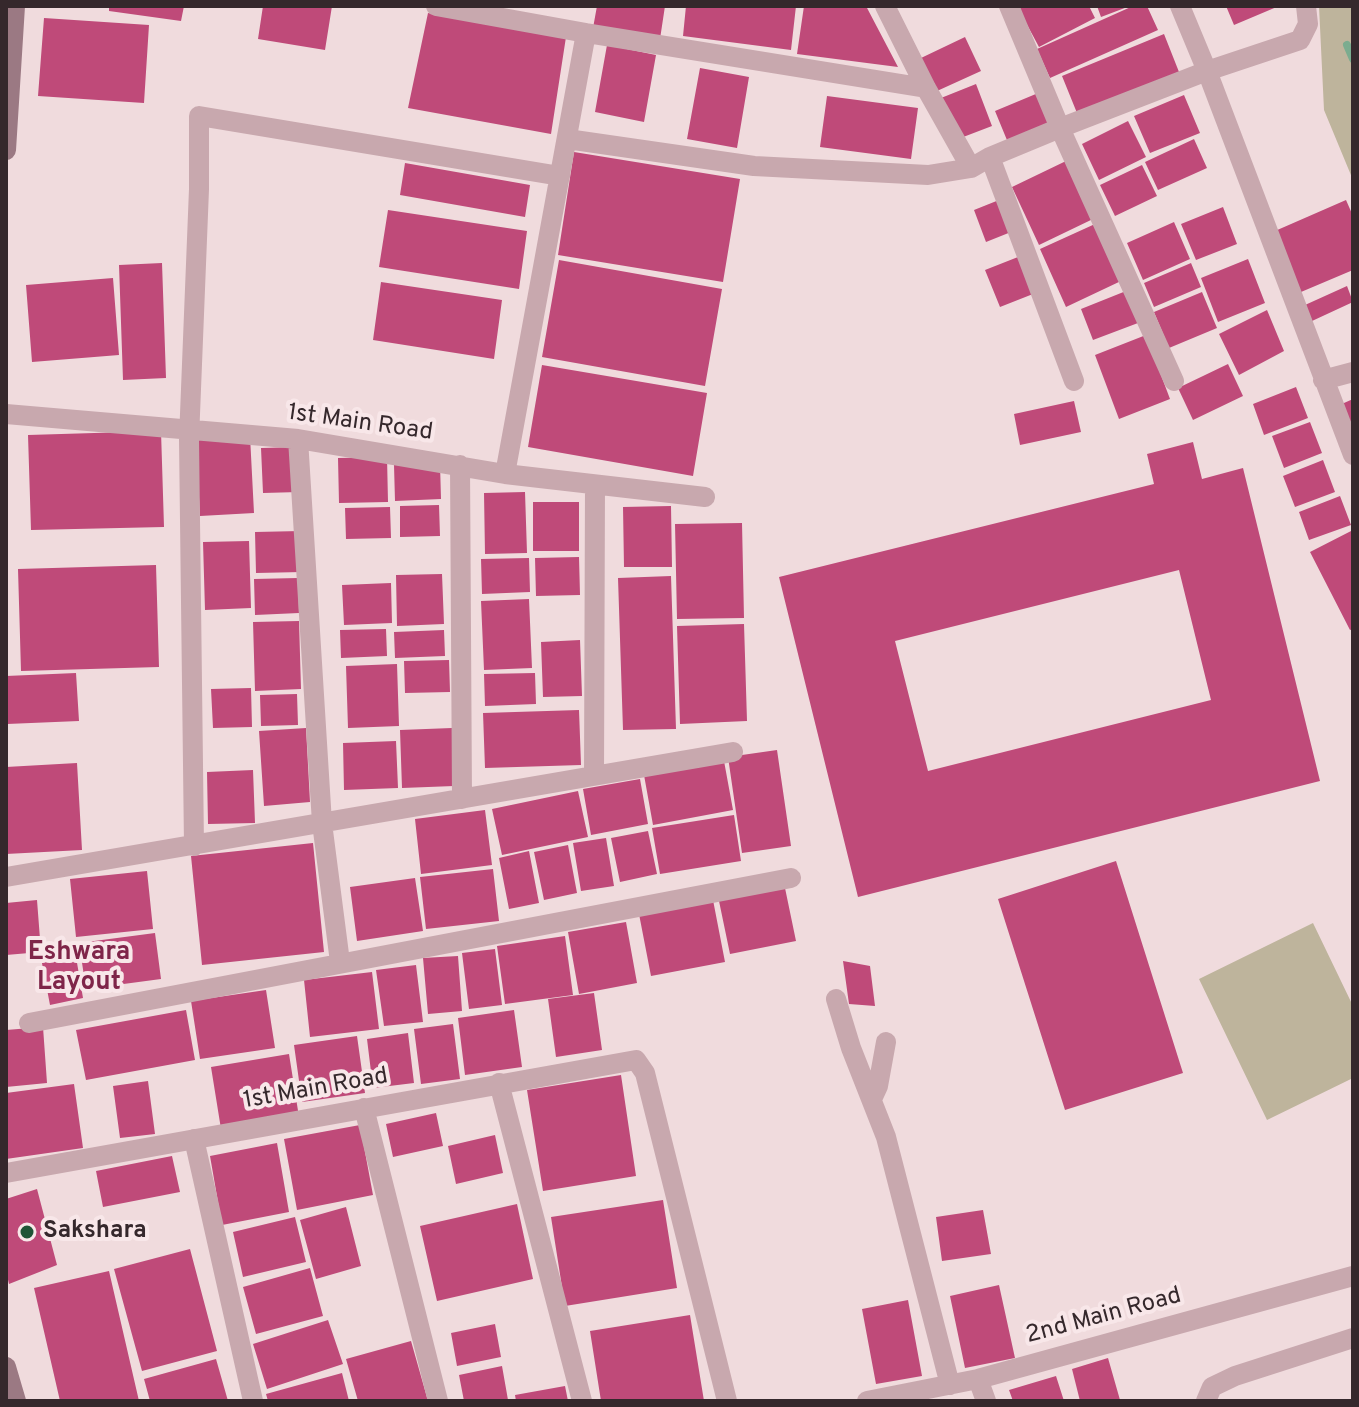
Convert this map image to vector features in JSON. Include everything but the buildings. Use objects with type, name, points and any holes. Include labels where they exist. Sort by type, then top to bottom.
[{"type":"street","points":[[6,150],[15,6]]},
{"type":"street","points":[[436,6],[926,88]]},
{"type":"street","points":[[885,6],[971,168]]},
{"type":"street","points":[[1009,6],[1060,128],[1174,381]]},
{"type":"street","points":[[1180,6],[1353,455]]},
{"type":"street","points":[[567,139],[754,166],[928,175],[971,168],[1060,128],[1207,71],[1300,40],[1308,24],[1306,6]]},
{"type":"street","points":[[505,474],[586,33]]},
{"type":"street","points":[[194,846],[190,431],[199,116],[560,176]]},
{"type":"street","points":[[990,157],[1074,381]]},
{"type":"street","points":[[1323,380],[1353,372]]},
{"type":"street","name":"1st Main Road","points":[[6,414],[298,439],[505,474],[705,497]]},
{"type":"street","points":[[298,439],[322,823],[340,962]]},
{"type":"street","points":[[460,465],[462,799]]},
{"type":"street","points":[[594,775],[595,485]]},
{"type":"street","points":[[6,877],[733,752]]},
{"type":"street","points":[[29,1023],[791,878]]},
{"type":"street","points":[[836,999],[851,1048],[886,1137],[950,1385]]},
{"type":"street","points":[[872,1099],[878,1086],[886,1042]]},
{"type":"street","name":"1st Main Road","points":[[6,1173],[636,1060],[645,1073],[727,1401]]},
{"type":"street","points":[[499,1083],[582,1401]]},
{"type":"street","points":[[364,1108],[438,1401]]},
{"type":"street","points":[[194,1139],[253,1401]]},
{"type":"street","name":"2nd Main Road","points":[[867,1401],[978,1379],[1353,1276]]},
{"type":"street","points":[[1206,1401],[1212,1387],[1235,1376],[1353,1338]]},
{"type":"street","points":[[6,1367],[16,1401]]},
{"type":"street","points":[[978,1379],[986,1401]]},
{"type":"shaded area","points":[[1319,6],[1353,6],[1353,180],[1324,110]]},
{"type":"shaded area","points":[[1313,923],[1353,1006],[1353,1078],[1267,1120],[1199,979]]},
{"type":"waterway","points":[[1347,45],[1353,59]]},
{"type":"place","name":"Sakshara","points":[[27,1232]]},
{"type":"district","name":"Eshwara Layout","points":[[79,969]]}]
